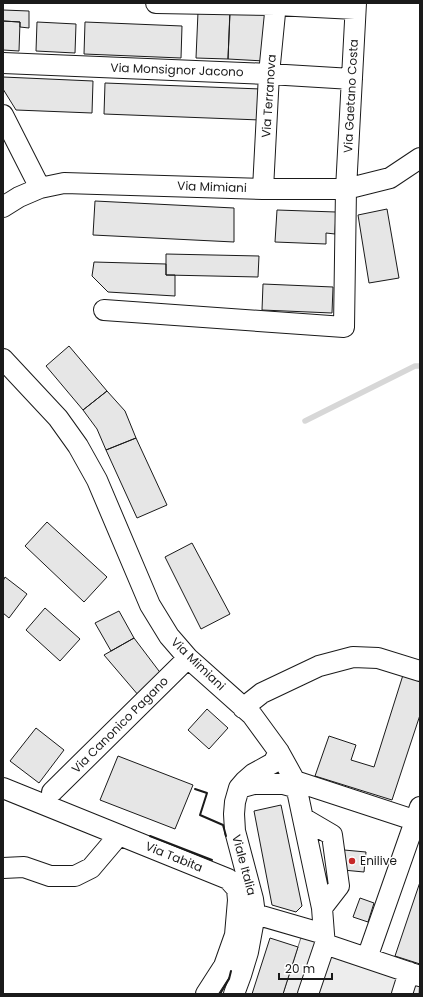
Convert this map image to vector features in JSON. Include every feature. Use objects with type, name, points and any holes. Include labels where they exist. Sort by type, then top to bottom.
[{"type":"street","points":[[156,3],[356,6]]},
{"type":"street","name":"Via Terranova","points":[[263,188],[269,74],[276,4]]},
{"type":"street","name":"Via Gaetano Costa","points":[[104,310],[344,327],[346,189],[356,6]]},
{"type":"street","name":"Via Monsignor Jacono","points":[[3,63],[352,79]]},
{"type":"street","points":[[3,115],[40,188]]},
{"type":"street","name":"Via Mimiani","points":[[3,208],[18,197],[40,188],[64,183],[346,189],[390,178],[420,158]]},
{"type":"street","name":"Via Mimiani","points":[[3,359],[58,418],[78,446],[97,480],[150,605],[169,636],[188,658],[252,715],[279,752],[296,784],[322,908],[324,939]]},
{"type":"street","points":[[243,708],[262,693],[320,666],[353,657],[378,658],[420,670]]},
{"type":"street","name":"Via Canonico Pagano","points":[[52,792],[188,658]]},
{"type":"street","points":[[239,788],[253,774],[273,763],[279,752]]},
{"type":"street","points":[[239,788],[254,784],[296,784],[418,816],[367,958]]},
{"type":"street","name":"Via Tabita","points":[[3,788],[228,879],[237,889],[238,900],[235,935],[224,966],[206,994]]},
{"type":"street","name":"Viale Italia","points":[[234,994],[248,952],[255,914],[253,899],[235,831],[235,802],[239,788]]},
{"type":"street","points":[[3,868],[24,867],[50,876],[75,876],[91,868],[119,835]]},
{"type":"street","points":[[255,914],[324,939],[367,958],[415,974],[402,994]]},
{"type":"street","points":[[308,994],[324,939]]},
{"type":"shaded area","points":[[304,928],[420,976],[419,994],[283,994]]},
{"type":"building","points":[[230,9],[266,10],[264,61],[228,59]]},
{"type":"building","points":[[3,10],[29,11],[29,28],[20,27],[20,22],[3,21]]},
{"type":"building","points":[[198,12],[230,13],[228,59],[196,58]]},
{"type":"building","points":[[3,21],[20,22],[19,51],[3,50]]},
{"type":"building","points":[[37,22],[76,24],[75,53],[36,51]]},
{"type":"building","points":[[85,22],[182,26],[181,58],[84,54]]},
{"type":"building","points":[[3,77],[93,81],[92,113],[16,110],[3,89]]},
{"type":"building","points":[[105,83],[261,89],[260,120],[104,114]]},
{"type":"building","points":[[95,201],[234,208],[234,242],[93,235]]},
{"type":"building","points":[[387,209],[399,278],[369,283],[358,215]]},
{"type":"building","points":[[277,210],[336,212],[335,234],[326,233],[326,244],[275,242]]},
{"type":"building","points":[[166,254],[259,256],[258,277],[166,275]]},
{"type":"building","points":[[94,262],[166,264],[166,275],[175,275],[175,296],[108,292],[92,276]]},
{"type":"building","points":[[263,284],[333,287],[332,313],[262,310]]},
{"type":"building","points":[[69,346],[107,391],[83,410],[46,366]]},
{"type":"building","points":[[107,391],[125,411],[136,438],[106,450],[97,429],[83,410]]},
{"type":"building","points":[[136,438],[167,505],[137,518],[106,450]]},
{"type":"building","points":[[47,522],[107,577],[84,602],[25,546]]},
{"type":"building","points":[[192,543],[230,614],[201,629],[165,557]]},
{"type":"building","points":[[5,577],[27,594],[9,618],[3,613],[3,581]]},
{"type":"building","points":[[45,608],[80,639],[60,661],[26,630]]},
{"type":"building","points":[[119,611],[134,638],[111,651],[95,623]]},
{"type":"building","points":[[134,638],[162,675],[139,696],[104,655]]},
{"type":"building","points":[[403,675],[420,681],[420,715],[392,800],[315,776],[329,736],[356,745],[351,760],[374,767]]},
{"type":"building","points":[[207,709],[228,728],[209,749],[188,730]]},
{"type":"building","points":[[36,728],[64,750],[39,783],[10,761]]},
{"type":"building","points":[[118,756],[193,785],[175,829],[100,800]]},
{"type":"building","points":[[281,805],[302,906],[296,912],[272,905],[254,811]]},
{"type":"building","points":[[344,850],[366,852],[364,872],[343,870]]},
{"type":"building","points":[[420,882],[420,964],[395,956]]},
{"type":"building","points":[[360,898],[374,903],[368,922],[353,917]]},
{"type":"building","points":[[270,938],[298,947],[283,994],[252,994]]},
{"type":"waterway","points":[[305,421],[415,366],[420,366]]},
{"type":"wall","points":[[195,789],[207,793],[200,815],[223,825],[226,836]]},
{"type":"wall","points":[[150,836],[212,860]]},
{"type":"wall","points":[[220,994],[229,979],[231,971]]},
{"type":"place","name":"Enilive","points":[[352,861]]}]
